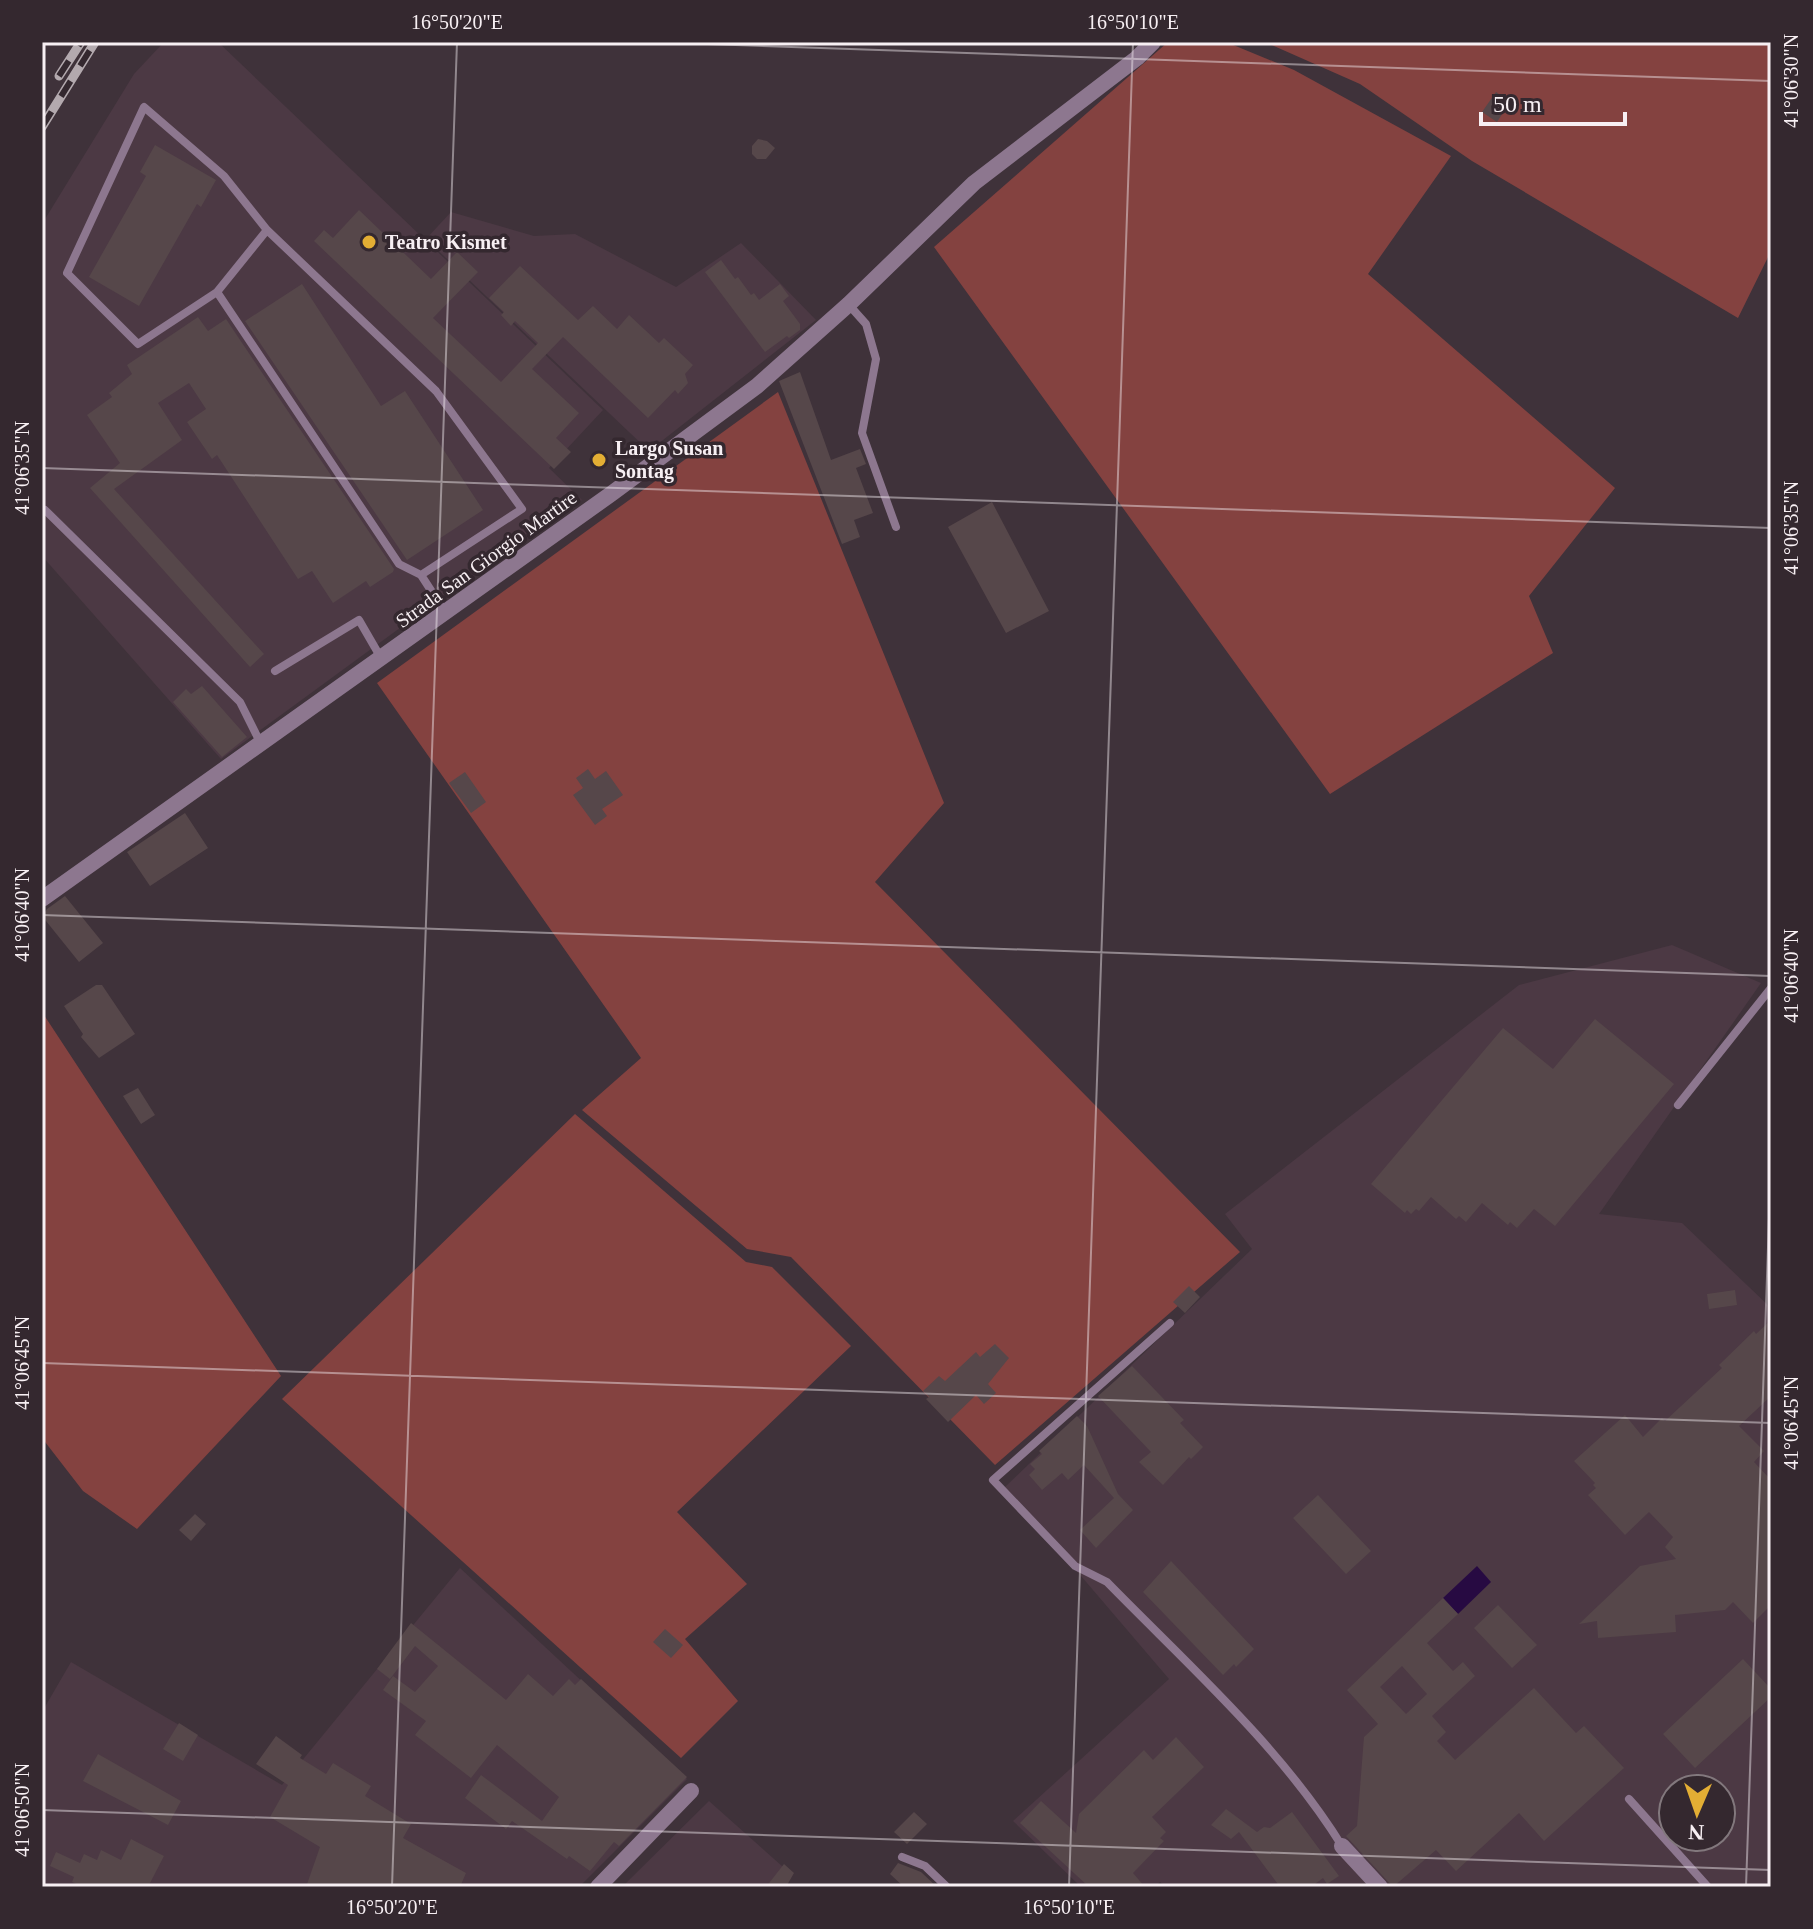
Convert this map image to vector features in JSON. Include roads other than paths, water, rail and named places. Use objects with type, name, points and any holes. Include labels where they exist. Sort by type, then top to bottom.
[{"type":"street","name":"Strada San Giorgio Martire","points":[[42,899],[445,613],[757,386],[849,304],[974,183],[1137,58],[1153,42]]},
{"type":"street","points":[[598,1887],[691,1791]]},
{"type":"street","points":[[1342,1846],[1380,1887]]},
{"type":"lane","points":[[267,230],[217,292],[138,344],[67,273],[144,107],[224,176],[267,230],[436,391],[522,509],[421,575]]},
{"type":"lane","points":[[217,292],[399,564],[421,575],[445,613]]},
{"type":"lane","points":[[849,304],[866,324],[876,359],[862,433],[896,527]]},
{"type":"lane","points":[[45,510],[240,702],[261,744]]},
{"type":"lane","points":[[275,671],[359,620],[381,658]]},
{"type":"lane","points":[[1678,1105],[1771,988]]},
{"type":"lane","points":[[1170,1323],[993,1480],[1075,1566],[1107,1582],[1266,1746],[1327,1822],[1342,1846]]},
{"type":"lane","points":[[1629,1799],[1708,1887]]},
{"type":"lane","points":[[902,1857],[925,1866],[947,1887]]},
{"type":"railway","points":[[59,76],[81,42]]},
{"type":"railway","points":[[42,127],[95,42]]},
{"type":"place","name":"Teatro Kismet","points":[[369,242]]},
{"type":"place","name":"Largo Susan Sontag","points":[[599,460]]}]
